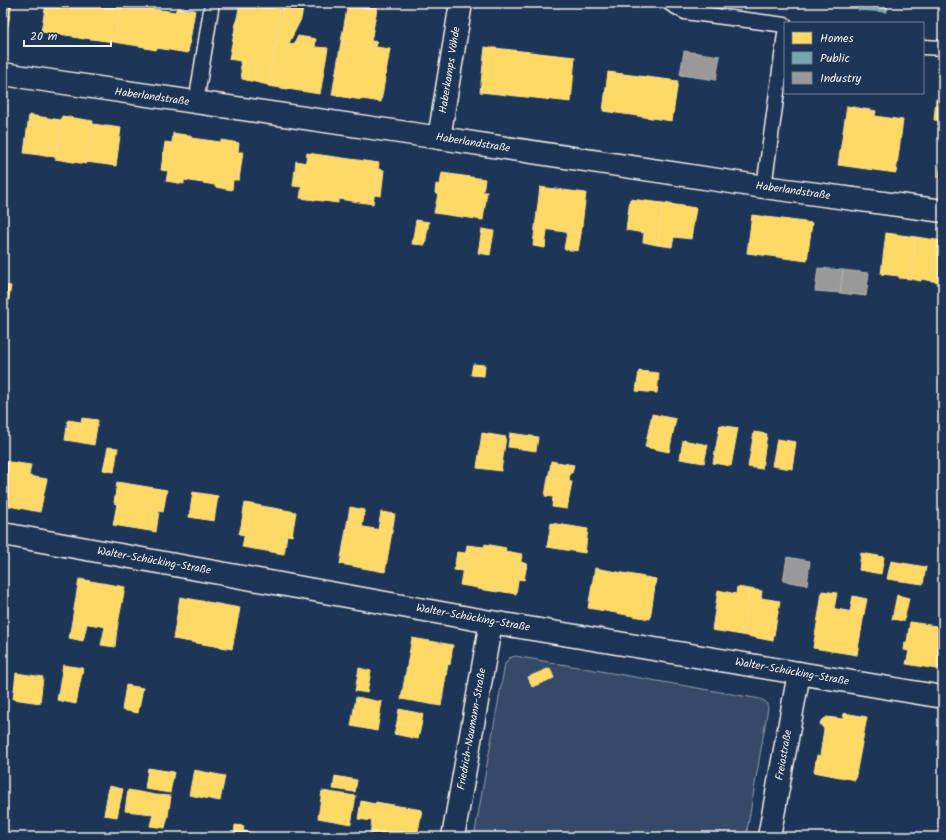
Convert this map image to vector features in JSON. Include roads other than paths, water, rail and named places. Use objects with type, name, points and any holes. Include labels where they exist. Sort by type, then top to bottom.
[{"type":"street","name":"Haberkamps Vöhde","points":[[438,138],[461,3]]},
{"type":"street","name":"Haberlandstraße","points":[[3,74],[764,187],[943,211]]},
{"type":"street","name":"Walter-Schücking-Straße","points":[[3,534],[490,622],[943,697]]},
{"type":"street","name":"Friedrich-Naumann-Straße","points":[[453,837],[490,622]]},
{"type":"street","name":"Freiastraße","points":[[769,837],[799,673]]},
{"type":"lane","points":[[196,103],[212,3]]},
{"type":"lane","points":[[669,3],[685,12],[784,25]]},
{"type":"lane","points":[[764,187],[784,45]]},
{"type":"lane","points":[[924,47],[943,48]]}]
